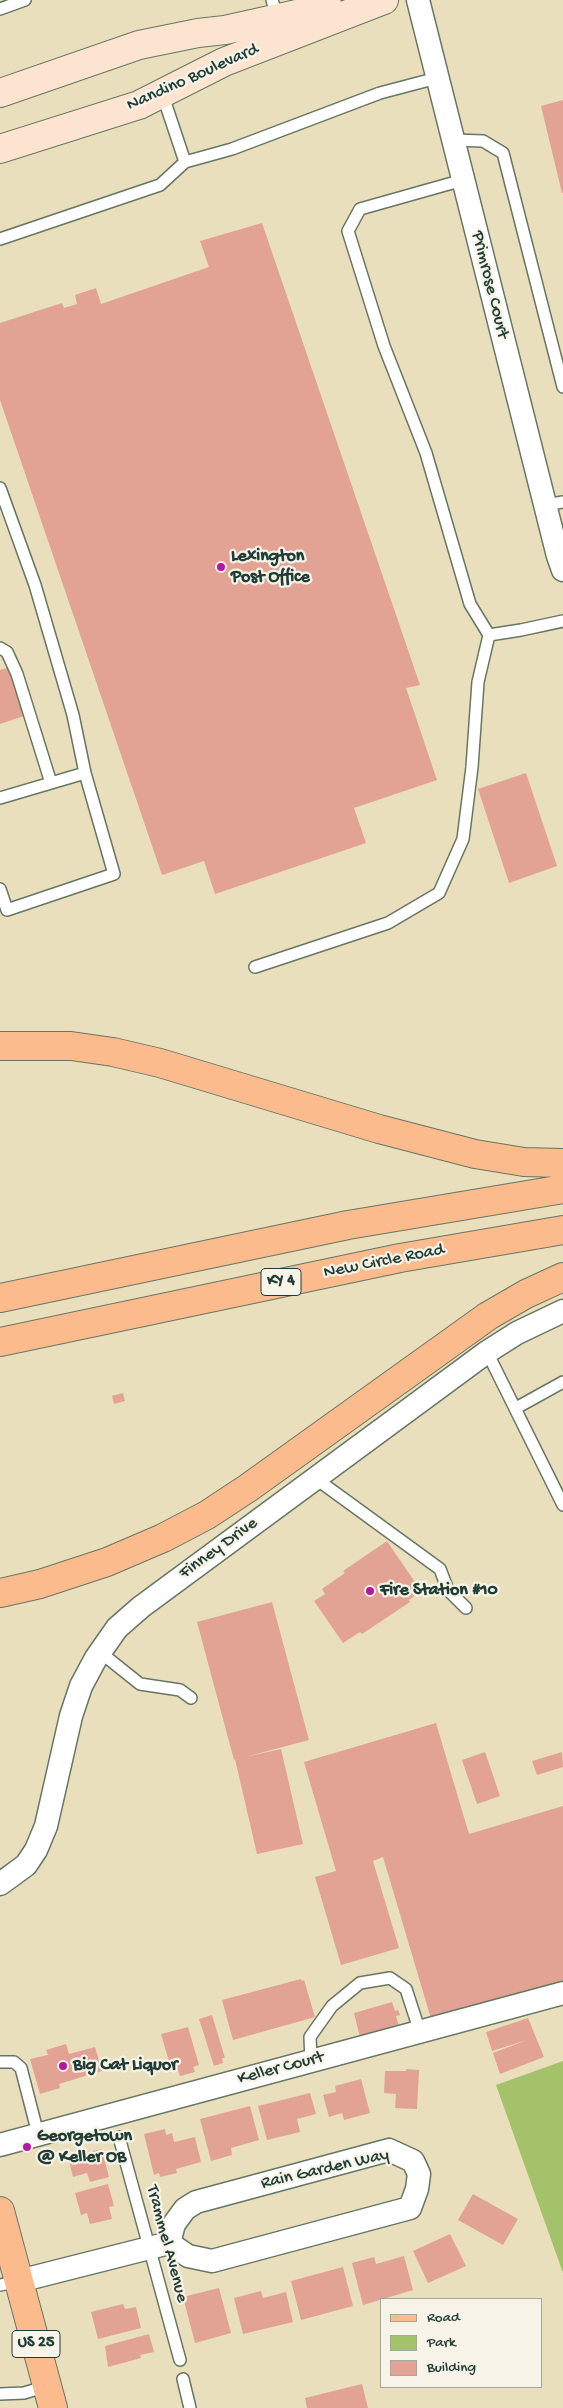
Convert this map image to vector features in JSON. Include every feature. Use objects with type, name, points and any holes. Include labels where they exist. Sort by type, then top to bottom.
[{"type":"main road","points":[[0,1046],[71,1046],[112,1052],[160,1063],[379,1129],[475,1154],[524,1162],[563,1163]]},
{"type":"main road","name":"KY 4","points":[[0,1298],[348,1225],[563,1189]]},
{"type":"main road","name":"New Circle Road","points":[[0,1342],[400,1258],[563,1230]]},
{"type":"main road","points":[[0,1592],[40,1584],[107,1562],[164,1538],[207,1515],[248,1488],[488,1316],[526,1294],[563,1277]]},
{"type":"main road","name":"US 25","points":[[0,2211],[9,2283],[50,2397]]},
{"type":"street","name":"Nandino Boulevard","points":[[0,93],[138,45],[198,33],[225,30],[361,0]]},
{"type":"street","name":"Nandino Boulevard","points":[[0,149],[139,105],[224,62],[278,19],[384,0]]},
{"type":"street","name":"Primrose Court","points":[[418,0],[463,180],[554,504],[563,570]]},
{"type":"street","name":"Finney Drive","points":[[0,1884],[26,1865],[36,1850],[46,1826],[71,1716],[81,1686],[100,1652],[117,1628],[141,1607],[487,1352],[517,1333],[563,1311]]},
{"type":"street","name":"Keller Court","points":[[0,2144],[563,1993]]},
{"type":"street","name":"Rain Garden Way","points":[[389,2150],[413,2160],[419,2174],[417,2188],[410,2208],[212,2261],[188,2256],[159,2246],[185,2209],[196,2202],[389,2150]]},
{"type":"street","points":[[9,2283],[159,2246]]},
{"type":"lane","points":[[0,9],[25,0]]},
{"type":"lane","points":[[0,239],[160,185],[185,162],[232,149],[380,93],[437,78]]},
{"type":"lane","points":[[162,93],[185,162]]},
{"type":"lane","points":[[453,140],[483,141],[503,153],[563,387]]},
{"type":"lane","points":[[255,967],[388,923],[439,893],[463,839],[472,767],[478,682],[489,635],[470,604],[426,453],[384,346],[348,231],[360,209],[463,180]]},
{"type":"lane","points":[[0,488],[35,585],[73,715],[85,773],[114,874],[7,910],[0,890]]},
{"type":"lane","points":[[489,635],[563,621]]},
{"type":"lane","points":[[0,648],[7,652],[17,674],[52,783]]},
{"type":"lane","points":[[0,798],[85,773]]},
{"type":"lane","points":[[487,1352],[563,1505]]},
{"type":"lane","points":[[516,1408],[563,1382]]},
{"type":"lane","points":[[315,1478],[440,1569],[448,1590],[466,1608]]},
{"type":"lane","points":[[100,1652],[140,1684],[180,1690],[191,1698]]},
{"type":"lane","points":[[311,2061],[310,2037],[332,2006],[360,1983],[390,1978],[406,1989],[420,2032]]},
{"type":"lane","points":[[0,2062],[14,2062],[21,2068],[38,2134]]},
{"type":"lane","name":"Trammel Avenue","points":[[119,2137],[159,2246],[180,2360]]},
{"type":"lane","points":[[183,2379],[190,2408]]},
{"type":"lane","points":[[0,2394],[24,2393],[50,2397]]},
{"type":"green space","points":[[563,2061],[563,2273],[496,2085]]},
{"type":"building","points":[[563,100],[563,193],[562,193],[541,106]]},
{"type":"building","points":[[262,223],[420,685],[406,688],[437,780],[354,808],[366,843],[215,894],[204,861],[162,875],[0,400],[0,323],[62,303],[64,308],[77,304],[75,295],[96,288],[101,304],[209,267],[200,241]]},
{"type":"building","points":[[10,667],[27,715],[0,724],[0,670]]},
{"type":"building","points":[[526,773],[557,866],[509,883],[478,789]]},
{"type":"building","points":[[123,1393],[125,1401],[114,1404],[112,1396]]},
{"type":"building","points":[[387,1541],[421,1591],[409,1600],[410,1602],[362,1634],[360,1632],[343,1643],[314,1601],[325,1594],[322,1589],[345,1573],[343,1571]]},
{"type":"building","points":[[272,1602],[309,1740],[245,1757],[281,1749],[303,1844],[257,1854],[235,1759],[197,1622]]},
{"type":"building","points":[[436,1723],[469,1834],[563,1806],[563,1983],[432,2022],[383,1857],[373,1861],[399,1948],[341,1965],[315,1877],[336,1871],[304,1762]]},
{"type":"building","points":[[485,1752],[500,1796],[477,1804],[462,1760]]},
{"type":"building","points":[[562,1752],[563,1767],[537,1775],[532,1761]]},
{"type":"building","points":[[301,1979],[302,1981],[304,1980],[315,2017],[233,2040],[222,2000]]},
{"type":"building","points":[[392,2002],[395,2011],[398,2010],[400,2015],[396,2016],[399,2026],[360,2037],[354,2013]]},
{"type":"building","points":[[212,2015],[225,2058],[222,2058],[223,2063],[214,2066],[199,2019]]},
{"type":"building","points":[[528,2018],[544,2057],[500,2074],[493,2053],[527,2040],[492,2051],[486,2032]]},
{"type":"building","points":[[188,2027],[199,2065],[193,2067],[195,2072],[180,2076],[178,2070],[172,2072],[161,2034]]},
{"type":"building","points":[[66,2044],[69,2054],[95,2047],[102,2071],[59,2084],[60,2088],[40,2094],[30,2059],[48,2055],[46,2050]]},
{"type":"building","points":[[406,2069],[419,2070],[417,2109],[395,2108],[396,2094],[384,2093],[385,2071],[406,2071]]},
{"type":"building","points":[[361,2079],[370,2113],[344,2120],[342,2113],[329,2117],[323,2095],[336,2092],[335,2086]]},
{"type":"building","points":[[310,2093],[316,2114],[297,2119],[300,2132],[267,2140],[258,2106]]},
{"type":"building","points":[[250,2106],[259,2140],[231,2148],[232,2155],[211,2161],[200,2119]]},
{"type":"building","points":[[165,2129],[166,2135],[172,2133],[174,2142],[195,2137],[201,2162],[176,2169],[177,2173],[160,2177],[159,2173],[154,2175],[144,2134]]},
{"type":"building","points":[[102,2149],[109,2177],[90,2182],[87,2173],[73,2177],[68,2157]]},
{"type":"building","points":[[108,2184],[114,2206],[109,2207],[112,2219],[90,2224],[87,2213],[81,2215],[75,2193]]},
{"type":"building","points":[[473,2194],[518,2219],[503,2245],[458,2220]]},
{"type":"building","points":[[450,2234],[466,2266],[428,2283],[413,2251]]},
{"type":"building","points":[[404,2256],[413,2290],[380,2298],[380,2300],[363,2305],[352,2263],[374,2257],[376,2264]]},
{"type":"building","points":[[343,2267],[353,2306],[301,2320],[291,2281]]},
{"type":"building","points":[[219,2288],[231,2333],[195,2343],[183,2297]]},
{"type":"building","points":[[261,2291],[263,2298],[286,2292],[293,2322],[243,2334],[234,2298]]},
{"type":"building","points":[[123,2304],[125,2309],[136,2307],[141,2328],[98,2339],[91,2312]]},
{"type":"building","points":[[149,2334],[154,2352],[140,2355],[141,2358],[108,2367],[105,2346]]},
{"type":"building","points":[[362,2384],[368,2408],[307,2408],[305,2398]]},
{"type":"place","name":"Lexington Post Office","points":[[221,567]]},
{"type":"place","name":"Fire Station #10","points":[[370,1591]]},
{"type":"place","name":"Big Cat Liquor","points":[[63,2066]]},
{"type":"place","name":"Georgetown @ Keller OB","points":[[27,2147]]}]
